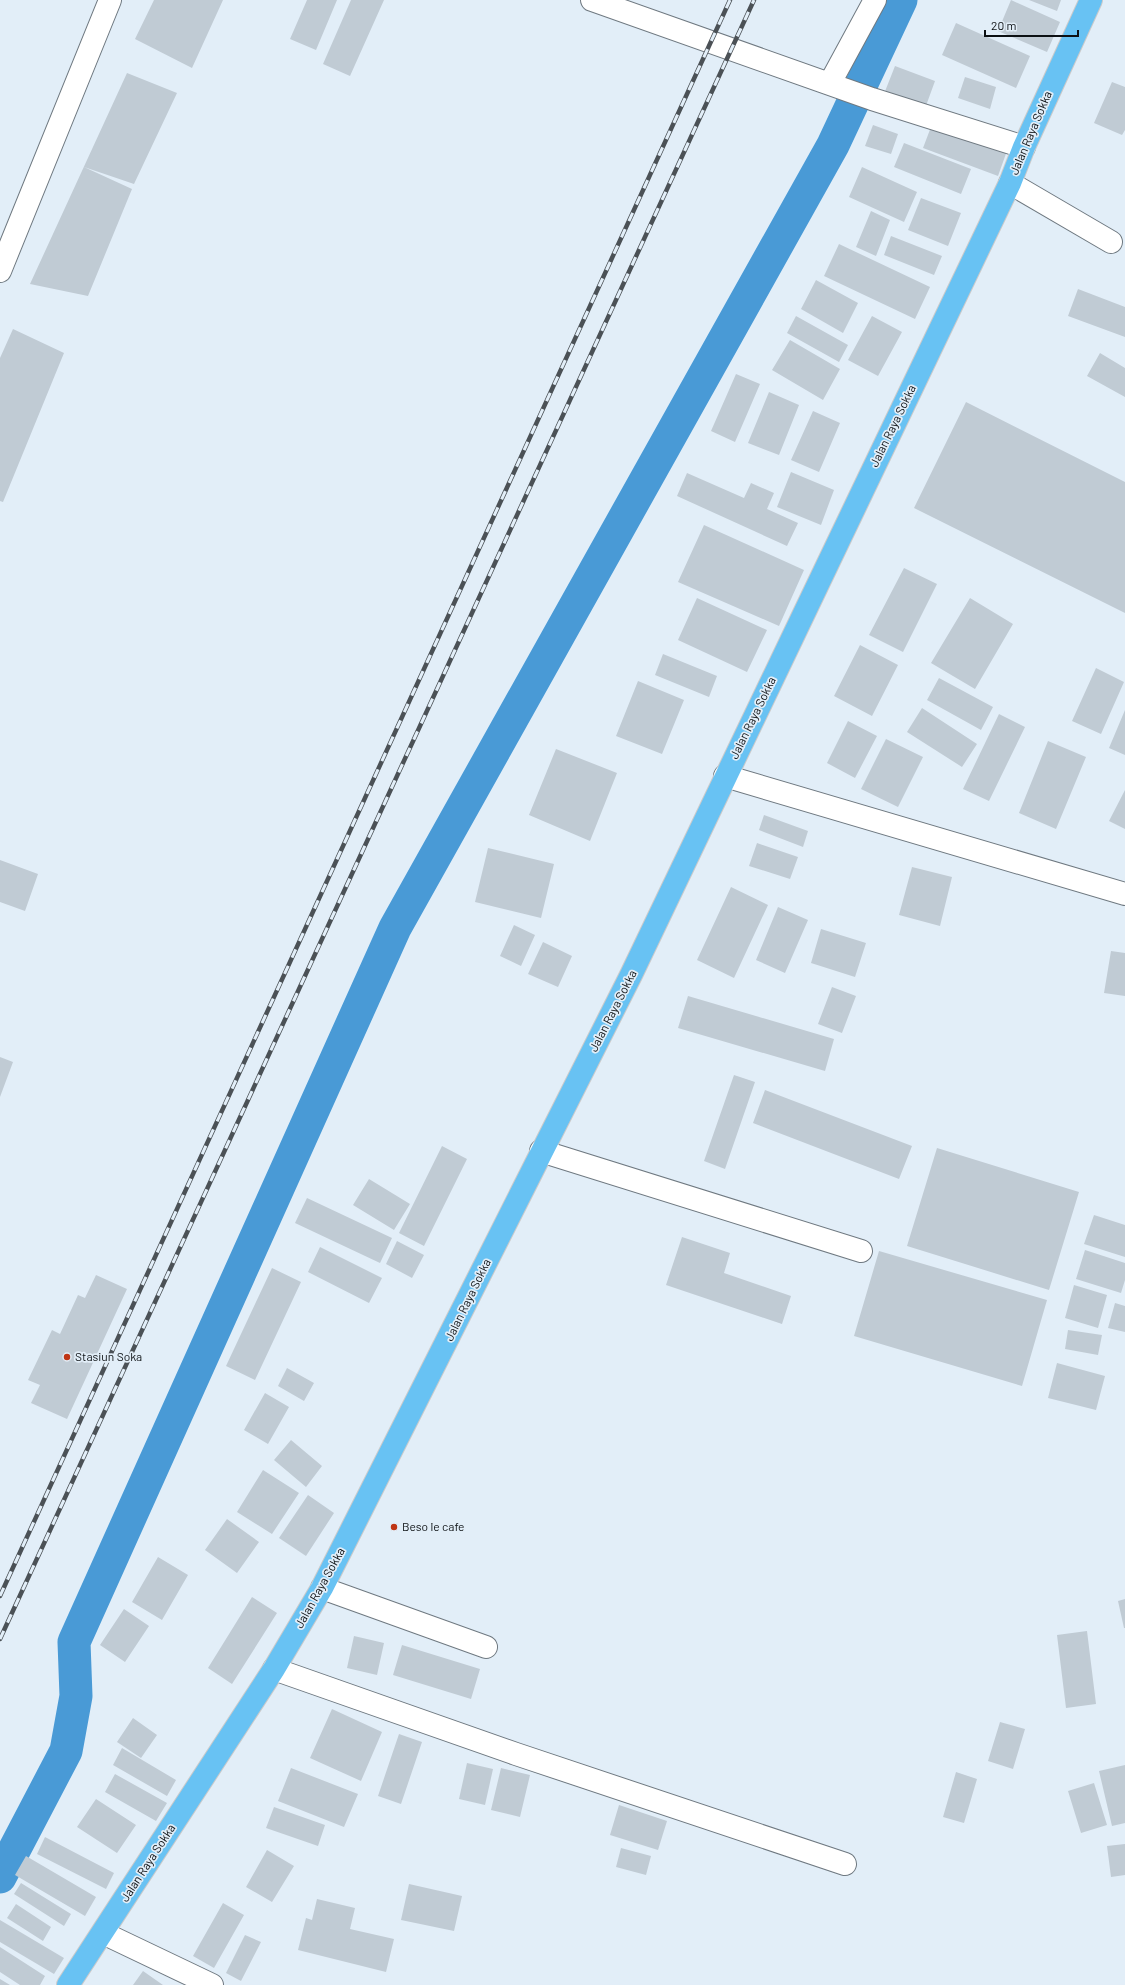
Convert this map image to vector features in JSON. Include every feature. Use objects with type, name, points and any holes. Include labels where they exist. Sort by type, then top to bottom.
[{"type":"main road","name":"Jalan Raya Sokka","points":[[68,1985],[274,1669],[322,1588],[631,975],[1010,183],[1024,147],[1091,0]]},
{"type":"street","points":[[0,271],[110,0]]},
{"type":"street","points":[[592,0],[872,99],[1024,147]]},
{"type":"street","points":[[836,86],[875,0]]},
{"type":"street","points":[[1010,183],[1111,242]]},
{"type":"street","points":[[725,776],[1125,894]]},
{"type":"street","points":[[542,1151],[861,1251]]},
{"type":"street","points":[[322,1588],[486,1647]]},
{"type":"street","points":[[274,1669],[516,1754],[845,1864]]},
{"type":"street","points":[[103,1933],[212,1985]]},
{"type":"building","points":[[154,0],[223,0],[192,68],[135,39]]},
{"type":"building","points":[[307,0],[337,0],[316,50],[290,39]]},
{"type":"building","points":[[351,0],[384,0],[350,76],[323,64]]},
{"type":"building","points":[[1011,0],[1060,22],[1047,52],[998,31]]},
{"type":"building","points":[[1029,0],[1061,0],[1057,11]]},
{"type":"building","points":[[956,23],[1030,56],[1016,88],[942,55]]},
{"type":"building","points":[[895,66],[935,81],[923,114],[882,99]]},
{"type":"building","points":[[127,73],[177,93],[134,184],[84,167],[132,189],[88,296],[30,284]]},
{"type":"building","points":[[965,77],[996,87],[990,109],[958,98]]},
{"type":"building","points":[[1112,82],[1125,87],[1125,130],[1122,135],[1094,123]]},
{"type":"building","points":[[934,119],[1008,148],[998,176],[923,148]]},
{"type":"building","points":[[873,125],[898,134],[891,154],[865,146]]},
{"type":"building","points":[[904,143],[971,169],[961,194],[894,167]]},
{"type":"building","points":[[862,167],[917,192],[904,222],[849,197]]},
{"type":"building","points":[[921,198],[961,213],[948,246],[908,230]]},
{"type":"building","points":[[871,211],[890,220],[876,256],[856,247]]},
{"type":"building","points":[[891,236],[942,256],[934,275],[884,255]]},
{"type":"building","points":[[839,244],[930,287],[915,319],[824,276]]},
{"type":"building","points":[[816,280],[858,303],[843,333],[801,309]]},
{"type":"building","points":[[1078,289],[1125,307],[1125,337],[1068,316]]},
{"type":"building","points":[[796,316],[848,345],[839,362],[787,333]]},
{"type":"building","points":[[872,316],[902,332],[878,376],[848,360]]},
{"type":"building","points":[[13,329],[64,353],[3,502],[0,501],[0,358]]},
{"type":"building","points":[[790,340],[840,369],[823,400],[772,370]]},
{"type":"building","points":[[1100,353],[1125,368],[1125,397],[1087,376]]},
{"type":"building","points":[[736,374],[760,384],[735,442],[711,431]]},
{"type":"building","points":[[769,392],[799,405],[779,455],[748,443]]},
{"type":"building","points":[[966,402],[1125,482],[1125,613],[914,508]]},
{"type":"building","points":[[813,411],[840,423],[819,472],[791,460]]},
{"type":"building","points":[[791,472],[834,490],[821,525],[777,507]]},
{"type":"building","points":[[687,473],[744,498],[751,483],[774,493],[767,509],[798,523],[787,546],[677,496]]},
{"type":"building","points":[[704,525],[804,570],[779,626],[678,582]]},
{"type":"building","points":[[904,568],[937,584],[903,652],[869,635]]},
{"type":"building","points":[[697,598],[767,630],[747,672],[678,640]]},
{"type":"building","points":[[970,598],[1013,624],[975,689],[931,663]]},
{"type":"building","points":[[860,645],[898,665],[872,716],[834,696]]},
{"type":"building","points":[[663,654],[717,676],[709,697],[655,675]]},
{"type":"building","points":[[1096,668],[1124,682],[1101,734],[1072,721]]},
{"type":"building","points":[[939,678],[993,707],[981,730],[927,700]]},
{"type":"building","points":[[638,681],[684,700],[662,754],[616,736]]},
{"type":"building","points":[[922,708],[977,744],[962,767],[907,732]]},
{"type":"building","points":[[1125,710],[1125,755],[1109,748]]},
{"type":"building","points":[[999,714],[1025,727],[989,801],[963,789]]},
{"type":"building","points":[[848,721],[877,736],[855,778],[827,763]]},
{"type":"building","points":[[886,739],[923,757],[898,807],[861,789]]},
{"type":"building","points":[[1048,741],[1086,757],[1056,829],[1019,813]]},
{"type":"building","points":[[556,749],[617,773],[590,841],[529,815]]},
{"type":"building","points":[[1125,790],[1125,829],[1109,821]]},
{"type":"building","points":[[764,815],[808,831],[803,847],[759,830]]},
{"type":"building","points":[[757,843],[798,857],[790,879],[749,866]]},
{"type":"building","points":[[488,848],[554,864],[541,918],[475,902]]},
{"type":"building","points":[[0,860],[38,874],[25,911],[0,902]]},
{"type":"building","points":[[912,867],[952,877],[940,926],[899,915]]},
{"type":"building","points":[[731,887],[768,905],[734,978],[697,960]]},
{"type":"building","points":[[778,907],[808,920],[785,973],[756,960]]},
{"type":"building","points":[[514,925],[535,935],[521,966],[500,956]]},
{"type":"building","points":[[821,929],[866,943],[855,977],[811,963]]},
{"type":"building","points":[[543,942],[572,956],[558,987],[528,974]]},
{"type":"building","points":[[1111,951],[1125,953],[1125,996],[1104,993]]},
{"type":"building","points":[[832,987],[856,996],[842,1033],[818,1024]]},
{"type":"building","points":[[688,996],[834,1039],[825,1071],[678,1028]]},
{"type":"building","points":[[0,1057],[13,1062],[0,1097]]},
{"type":"building","points":[[734,1075],[755,1082],[725,1169],[704,1161]]},
{"type":"building","points":[[765,1090],[912,1146],[899,1179],[753,1123]]},
{"type":"building","points":[[442,1146],[467,1159],[424,1246],[399,1233]]},
{"type":"building","points":[[937,1148],[1079,1192],[1049,1290],[907,1246]]},
{"type":"building","points":[[369,1179],[410,1204],[394,1230],[353,1205]]},
{"type":"building","points":[[307,1198],[392,1238],[380,1263],[295,1223]]},
{"type":"building","points":[[1094,1215],[1125,1225],[1125,1257],[1084,1244]]},
{"type":"building","points":[[682,1237],[730,1253],[724,1273],[791,1296],[782,1324],[666,1285]]},
{"type":"building","points":[[397,1241],[424,1255],[412,1278],[386,1264]]},
{"type":"building","points":[[320,1247],[382,1278],[369,1303],[308,1272]]},
{"type":"building","points":[[1085,1250],[1125,1263],[1125,1280],[1121,1293],[1076,1279]]},
{"type":"building","points":[[879,1251],[1047,1300],[1022,1386],[854,1336]]},
{"type":"building","points":[[272,1268],[301,1282],[255,1380],[226,1366]]},
{"type":"building","name":"Stasiun Soka","points":[[96,1275],[127,1289],[67,1419],[31,1403],[40,1385],[28,1380],[52,1330],[60,1334],[78,1295],[85,1298]]},
{"type":"building","points":[[1074,1285],[1107,1295],[1098,1328],[1065,1318]]},
{"type":"building","points":[[1115,1303],[1125,1306],[1125,1332],[1108,1328]]},
{"type":"building","points":[[1068,1330],[1102,1335],[1098,1355],[1065,1349]]},
{"type":"building","points":[[1057,1363],[1105,1376],[1096,1410],[1048,1398]]},
{"type":"building","points":[[287,1368],[314,1383],[304,1401],[278,1386]]},
{"type":"building","points":[[265,1393],[289,1407],[268,1444],[244,1430]]},
{"type":"building","points":[[291,1440],[322,1466],[306,1487],[274,1460]]},
{"type":"building","points":[[263,1470],[299,1493],[272,1534],[237,1512]]},
{"type":"building","points":[[308,1495],[334,1513],[306,1556],[279,1538]]},
{"type":"building","points":[[227,1519],[259,1542],[237,1573],[205,1550]]},
{"type":"building","points":[[158,1557],[188,1575],[162,1620],[132,1602]]},
{"type":"building","points":[[252,1597],[277,1613],[232,1684],[208,1668]]},
{"type":"building","points":[[1125,1599],[1125,1628],[1124,1628],[1118,1601]]},
{"type":"building","points":[[124,1609],[149,1626],[125,1662],[100,1645]]},
{"type":"building","points":[[1087,1631],[1096,1704],[1066,1708],[1057,1635]]},
{"type":"building","points":[[354,1636],[384,1643],[377,1675],[347,1668]]},
{"type":"building","points":[[402,1645],[480,1669],[471,1699],[393,1675]]},
{"type":"building","points":[[332,1709],[382,1732],[361,1781],[310,1758]]},
{"type":"building","points":[[133,1718],[157,1735],[141,1758],[117,1742]]},
{"type":"building","points":[[1000,1722],[1025,1729],[1013,1769],[988,1761]]},
{"type":"building","points":[[399,1734],[422,1742],[401,1804],[378,1796]]},
{"type":"building","points":[[122,1748],[176,1780],[167,1796],[113,1765]]},
{"type":"building","points":[[467,1763],[493,1769],[485,1805],[459,1799]]},
{"type":"building","points":[[1125,1765],[1125,1823],[1112,1826],[1099,1771]]},
{"type":"building","points":[[291,1768],[358,1794],[344,1827],[278,1801]]},
{"type":"building","points":[[501,1768],[530,1775],[520,1817],[491,1810]]},
{"type":"building","points":[[956,1772],[977,1779],[964,1823],[943,1817]]},
{"type":"building","points":[[115,1774],[167,1803],[156,1821],[105,1792]]},
{"type":"building","points":[[1094,1783],[1107,1825],[1081,1833],[1068,1791]]},
{"type":"building","points":[[96,1799],[136,1825],[117,1853],[77,1827]]},
{"type":"building","points":[[619,1805],[667,1821],[658,1850],[610,1835]]},
{"type":"building","points":[[274,1807],[325,1825],[318,1846],[266,1828]]},
{"type":"building","points":[[45,1837],[114,1873],[106,1889],[37,1854]]},
{"type":"building","points":[[1125,1844],[1125,1875],[1111,1877],[1107,1846]]},
{"type":"building","points":[[621,1848],[651,1856],[646,1875],[616,1867]]},
{"type":"building","points":[[267,1850],[294,1866],[272,1902],[246,1887]]},
{"type":"building","points":[[26,1856],[96,1897],[85,1916],[15,1875]]},
{"type":"building","points":[[21,1883],[71,1914],[64,1926],[14,1894]]},
{"type":"building","points":[[409,1884],[462,1896],[454,1931],[401,1920]]},
{"type":"building","points":[[317,1899],[355,1908],[350,1929],[394,1939],[386,1972],[298,1950],[306,1918],[312,1920]]},
{"type":"building","points":[[223,1903],[244,1915],[214,1968],[193,1956]]},
{"type":"building","points":[[16,1904],[51,1927],[43,1941],[7,1918]]},
{"type":"building","points":[[0,1920],[64,1958],[54,1974],[0,1942]]},
{"type":"building","points":[[245,1935],[261,1942],[241,1981],[226,1973]]},
{"type":"building","points":[[0,1947],[45,1976],[40,1985],[20,1985],[0,1972]]},
{"type":"building","points":[[143,1971],[163,1985],[133,1985]]},
{"type":"building","points":[[0,1979],[10,1985],[0,1985]]},
{"type":"waterway","points":[[0,1877],[66,1751],[76,1696],[74,1642],[395,928],[833,145],[901,0]]},
{"type":"railway","points":[[0,1596],[730,0]]},
{"type":"railway","points":[[0,1639],[754,0]]},
{"type":"place","name":"Stasiun Soka","points":[[67,1357]]},
{"type":"place","name":"Beso le cafe","points":[[394,1527]]}]
